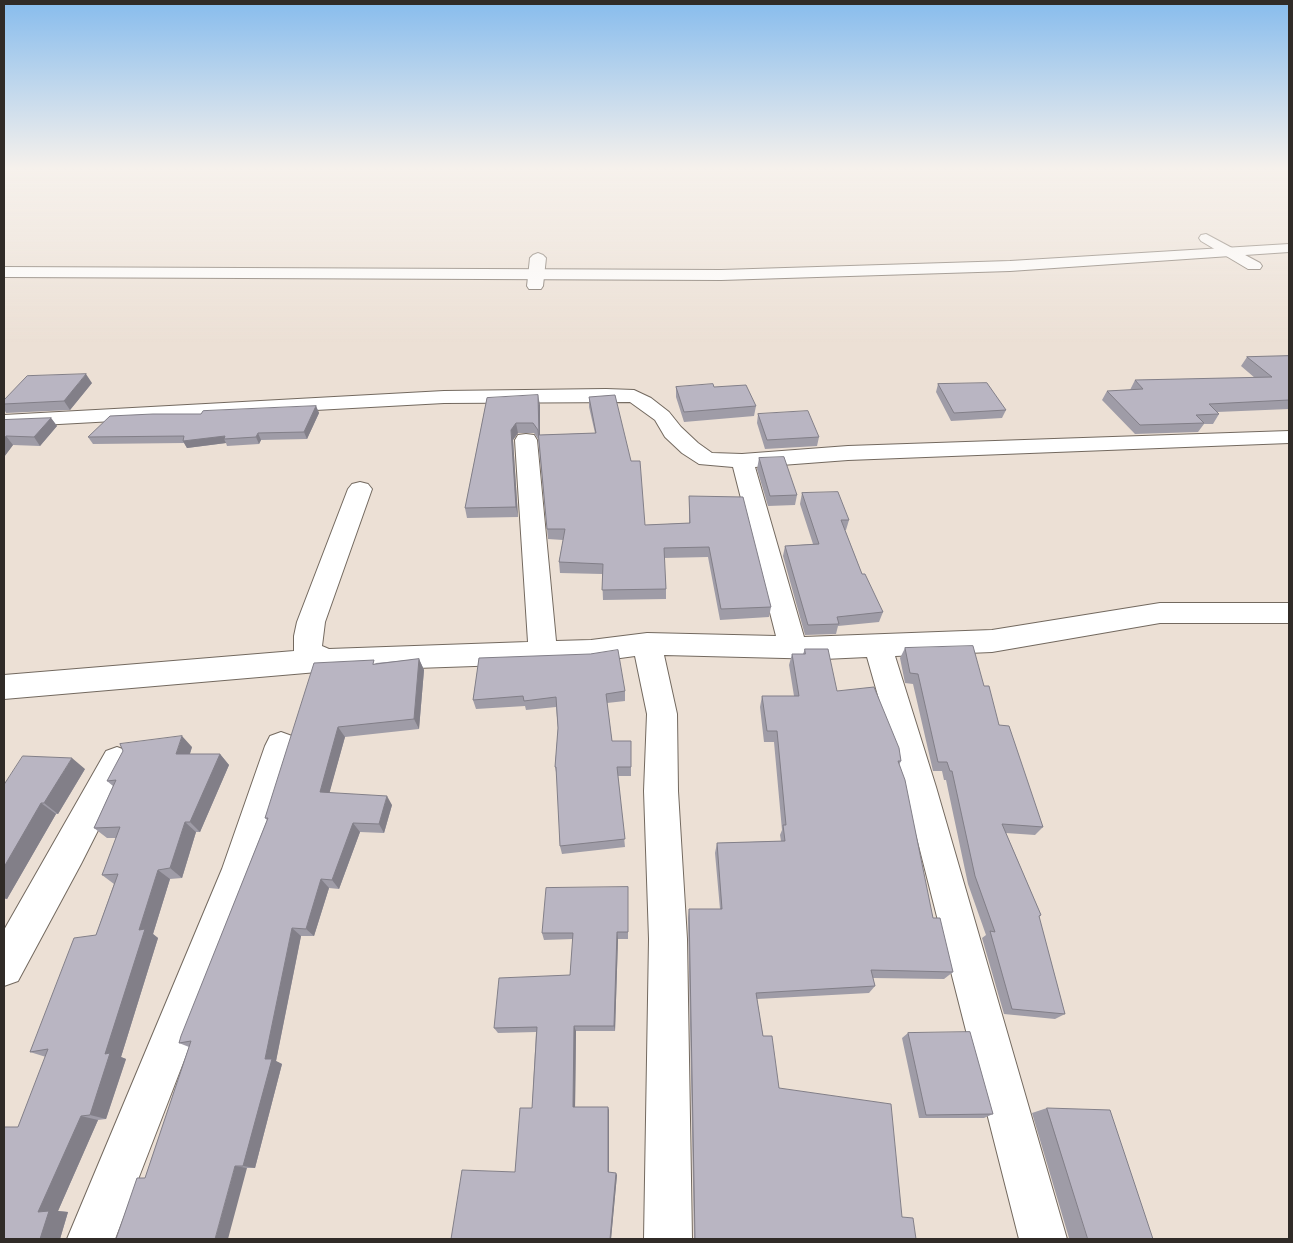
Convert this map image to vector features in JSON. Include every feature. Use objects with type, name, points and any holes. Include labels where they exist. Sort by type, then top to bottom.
[{"type":"main road","points":[[1206,238],[1254,266]]},
{"type":"main road","points":[[4,272],[721,275],[1010,266],[1233,254],[1289,248]]},
{"type":"main road","points":[[4,284],[536,273],[855,285],[1025,279],[1289,263]]},
{"type":"main road","points":[[4,421],[444,397],[634,396],[662,416],[690,448],[707,459],[742,461],[848,453],[1289,437]]},
{"type":"main road","points":[[526,440],[543,653]]},
{"type":"main road","points":[[742,461],[793,647]]},
{"type":"main road","points":[[329,660],[316,657],[308,651],[308,636],[311,622],[360,490]]},
{"type":"main road","points":[[4,688],[329,660],[591,651],[647,644],[878,647],[992,641],[1160,613],[1289,613]]},
{"type":"main road","points":[[647,644],[662,714],[661,791],[668,939],[668,1239]]},
{"type":"main road","points":[[878,647],[920,787],[1043,1239]]},
{"type":"main road","points":[[91,1239],[240,869],[281,746]]},
{"type":"main road","points":[[4,968],[117,761]]},
{"type":"building","points":[[1289,356],[1289,400],[1209,404],[1219,414],[1196,415],[1204,423],[1140,425],[1107,391],[1143,389],[1135,380],[1272,377],[1247,357]]},
{"type":"building","points":[[86,374],[64,401],[4,404],[4,400],[27,376]]},
{"type":"building","points":[[987,383],[1006,410],[954,413],[938,384]]},
{"type":"building","points":[[713,384],[714,387],[746,385],[756,406],[684,412],[676,387]]},
{"type":"building","points":[[538,395],[539,435],[596,433],[589,397],[615,395],[631,461],[640,461],[645,525],[690,523],[689,496],[743,497],[771,607],[721,609],[709,547],[664,548],[666,589],[602,590],[603,564],[559,562],[565,529],[547,529],[538,430],[533,423],[516,423],[511,430],[516,507],[465,508],[487,398]]},
{"type":"building","points":[[316,406],[304,432],[258,433],[256,437],[224,439],[225,436],[183,441],[184,436],[88,437],[110,416],[201,414],[203,411]]},
{"type":"building","points":[[808,411],[819,437],[767,440],[758,414]]},
{"type":"building","points":[[51,418],[34,437],[6,436],[4,440],[4,420]]},
{"type":"building","points":[[784,457],[797,495],[770,496],[759,458]]},
{"type":"building","points":[[838,492],[849,520],[841,520],[862,574],[865,574],[883,612],[837,617],[839,624],[808,625],[785,546],[819,544],[802,493]]},
{"type":"building","points":[[973,646],[984,686],[989,686],[999,725],[1009,726],[1043,827],[1002,824],[1041,915],[1039,916],[1065,1014],[1012,1009],[990,931],[995,932],[975,876],[952,771],[950,771],[947,762],[938,762],[918,674],[910,673],[905,648]]},
{"type":"building","points":[[805,649],[828,649],[837,691],[874,687],[899,748],[901,761],[898,761],[905,780],[933,918],[940,918],[953,972],[871,970],[875,986],[756,993],[763,1036],[772,1036],[779,1088],[891,1104],[902,1217],[913,1218],[916,1239],[695,1239],[689,909],[722,909],[717,843],[785,841],[783,825],[786,825],[777,731],[767,731],[762,696],[799,696],[792,654],[805,654]]},
{"type":"building","points":[[618,650],[625,691],[606,694],[612,741],[631,741],[631,767],[617,767],[625,839],[560,846],[555,767],[558,728],[556,697],[524,701],[523,696],[473,700],[479,658],[590,654]]},
{"type":"building","points":[[419,659],[414,719],[338,727],[320,792],[387,796],[379,824],[353,823],[332,880],[321,879],[306,929],[292,928],[265,1059],[272,1059],[243,1166],[235,1166],[215,1239],[116,1239],[137,1178],[145,1178],[191,1041],[179,1043],[181,1036],[268,818],[265,818],[314,663],[374,660],[373,664]]},
{"type":"building","points":[[182,736],[176,754],[220,754],[190,822],[185,822],[170,868],[158,870],[139,930],[145,929],[105,1054],[110,1053],[90,1115],[81,1116],[38,1212],[49,1211],[40,1239],[4,1239],[4,1127],[18,1127],[48,1049],[30,1052],[74,938],[96,935],[118,874],[102,875],[120,827],[94,828],[116,780],[107,781],[123,751],[120,744]]},
{"type":"building","points":[[23,756],[72,758],[44,803],[41,803],[4,867],[4,785]]},
{"type":"building","points":[[628,887],[628,932],[617,932],[614,1026],[574,1026],[573,1107],[608,1107],[608,1172],[616,1173],[610,1239],[451,1239],[462,1170],[515,1172],[520,1108],[532,1108],[537,1027],[494,1028],[499,978],[570,975],[573,933],[542,933],[546,888]]},
{"type":"building","points":[[970,1032],[993,1114],[926,1115],[908,1033]]},
{"type":"building","points":[[1047,1108],[1110,1110],[1153,1239],[1086,1239]]}]
